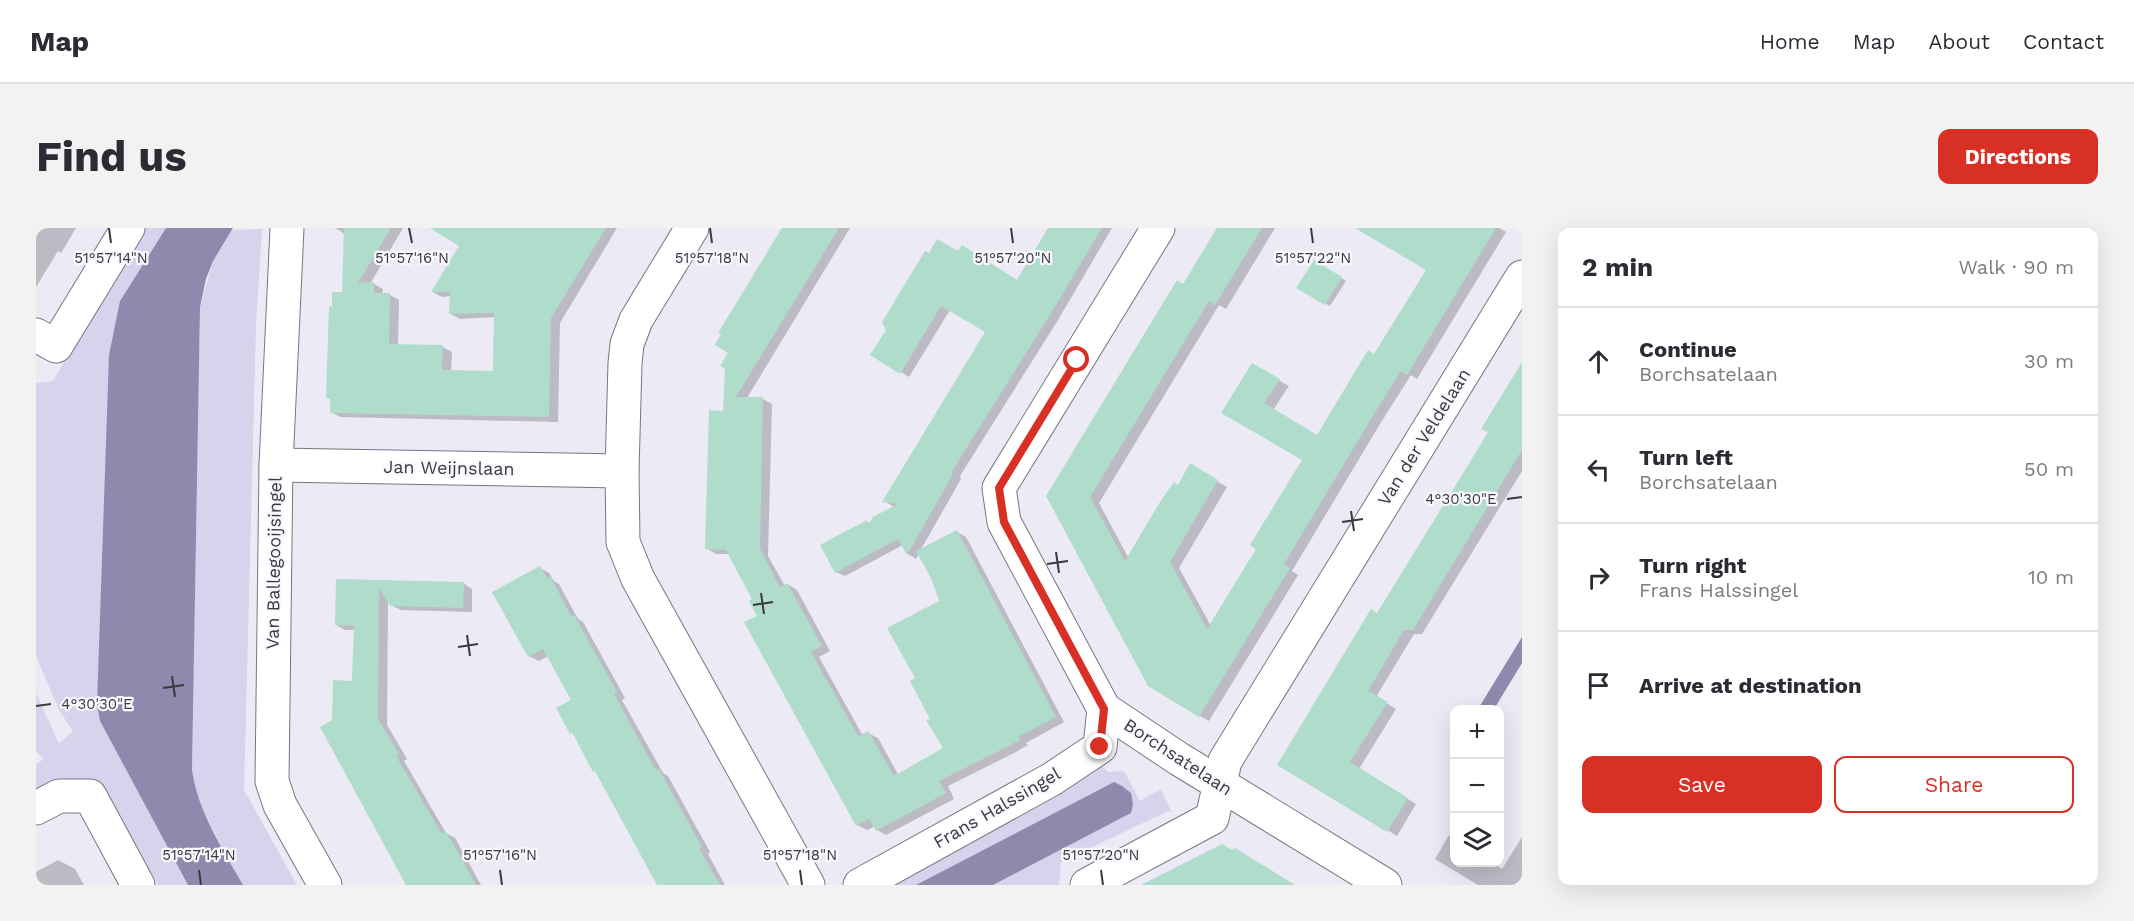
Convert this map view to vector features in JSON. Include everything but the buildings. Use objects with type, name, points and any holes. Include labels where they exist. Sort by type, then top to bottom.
[{"type":"street","points":[[36,335],[56,346],[128,228]]},
{"type":"street","name":"Van Ballegooijsingel","points":[[287,228],[276,465],[272,781],[280,805],[325,885]]},
{"type":"street","points":[[692,228],[636,320],[627,344],[622,471],[623,542],[638,579],[808,885]]},
{"type":"street","name":"Borchsatelaan","points":[[1158,228],[999,488],[1004,522],[1104,709],[1219,784],[1385,885]]},
{"type":"street","name":"Van der Veldelaan","points":[[1219,784],[1226,761],[1522,277]]},
{"type":"street","name":"Jan Weijnslaan","points":[[276,465],[622,471]]},
{"type":"street","name":"Frans Halssingel","points":[[860,885],[1052,779],[1100,747],[1104,709]]},
{"type":"street","points":[[1087,885],[1212,818],[1219,784]]},
{"type":"street","points":[[48,802],[90,796],[138,885]]},
{"type":"shaded area","points":[[143,228],[166,228],[120,301],[100,721],[188,885],[158,885],[101,782],[57,778],[36,790],[36,764],[44,759],[36,751],[36,693],[59,744],[73,731],[59,710],[36,656],[36,383],[53,381]]},
{"type":"shaded area","points":[[166,228],[233,228],[213,261],[206,279],[200,307],[192,770],[205,815],[243,885],[188,885],[100,721],[97,705],[109,355],[120,301]]},
{"type":"shaded area","points":[[262,229],[256,325],[244,790],[297,885],[243,885],[205,815],[192,770],[200,307],[213,261],[232,230]]},
{"type":"shaded area","points":[[1522,637],[1522,663],[1496,705],[1480,705]]},
{"type":"shaded area","points":[[1100,764],[1108,772],[1124,771],[1140,801],[1161,789],[1172,813],[1168,811],[1061,862],[1059,885],[993,885],[1131,813],[1114,782],[916,885],[879,885]]},
{"type":"shaded area","points":[[1114,782],[1131,793],[1133,804],[1131,813],[993,885],[916,885]]},
{"type":"route","points":[[1077,360],[999,488],[1004,522],[1104,709],[1100,747]]}]
